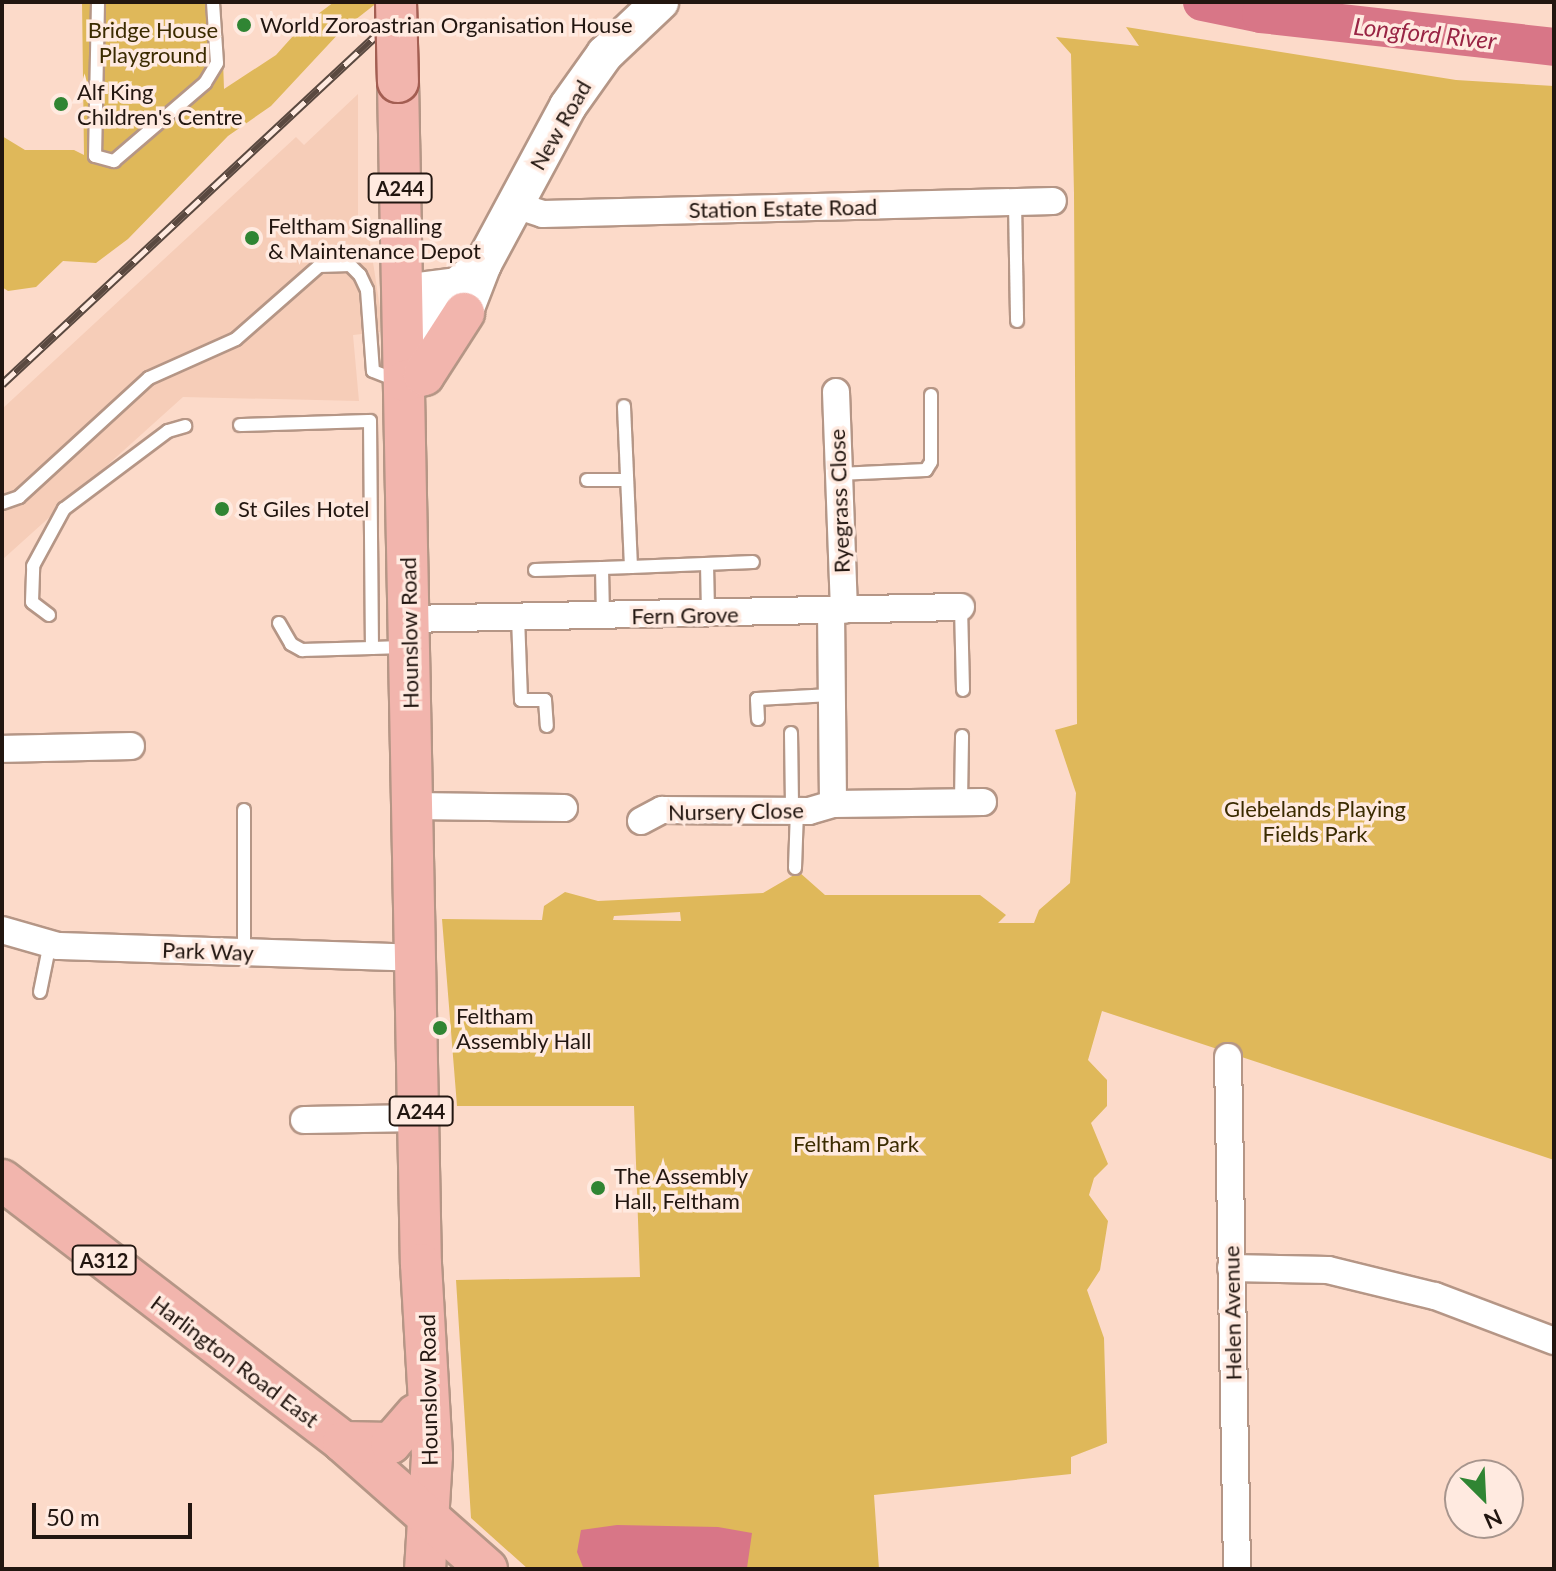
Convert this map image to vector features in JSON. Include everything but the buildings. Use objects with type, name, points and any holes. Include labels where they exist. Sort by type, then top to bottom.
[{"type":"main road","name":"Hounslow Road","points":[[396,2],[405,381],[397,638],[414,806],[421,1264],[432,1456],[425,1569]]},
{"type":"main road","name":"New Road","points":[[464,313],[483,264],[582,84],[605,54],[660,2]]},
{"type":"main road","points":[[403,310],[457,286],[483,264]]},
{"type":"main road","points":[[403,310],[449,322],[464,313]]},
{"type":"main road","points":[[405,381],[424,375],[464,313]]},
{"type":"main road","name":"Harlington Road East","points":[[2,1180],[343,1442],[426,1517]]},
{"type":"main road","name":"Hounslow Road","points":[[421,1264],[415,1294],[416,1414],[409,1457],[426,1517]]},
{"type":"main road","points":[[343,1442],[391,1443],[416,1414]]},
{"type":"main road","name":"A312","points":[[426,1517],[487,1569]]},
{"type":"street","name":"Station Estate Road","points":[[515,205],[543,214],[1053,201]]},
{"type":"street","name":"Ryegrass Close","points":[[836,392],[837,610]]},
{"type":"street","name":"Fern Grove","points":[[397,638],[518,617],[708,616],[961,607]]},
{"type":"street","name":"Nursery Close","points":[[833,804],[831,695],[837,610]]},
{"type":"street","points":[[2,749],[131,746]]},
{"type":"street","name":"Nursery Close","points":[[641,821],[662,810],[795,810],[833,804],[972,802]]},
{"type":"street","points":[[414,806],[564,808]]},
{"type":"street","name":"Park Way","points":[[2,930],[50,943],[417,958]]},
{"type":"street","name":"Helen Avenue","points":[[1228,1057],[1237,1568]]},
{"type":"street","points":[[304,1120],[421,1118]]},
{"type":"street","points":[[1231,1268],[1328,1270],[1435,1296],[1554,1341]]},
{"type":"street","points":[[1237,1568],[1256,1569]]},
{"type":"lane","points":[[98,2],[95,156],[114,161],[205,83],[217,63],[213,2]]},
{"type":"lane","points":[[1015,202],[1017,321]]},
{"type":"lane","points":[[2,503],[19,497],[149,378],[236,339],[319,266],[350,265],[360,275],[367,290],[373,371],[405,381]]},
{"type":"lane","points":[[838,474],[926,470],[931,462],[931,395]]},
{"type":"lane","points":[[624,406],[631,567]]},
{"type":"lane","points":[[240,425],[370,421],[397,638],[302,650],[291,644],[279,623]]},
{"type":"lane","points":[[49,615],[32,602],[33,566],[64,509],[168,431],[185,426]]},
{"type":"lane","points":[[587,480],[627,480]]},
{"type":"lane","points":[[535,570],[753,562]]},
{"type":"lane","points":[[707,564],[708,616]]},
{"type":"lane","points":[[602,568],[603,616]]},
{"type":"lane","points":[[961,607],[963,690]]},
{"type":"lane","points":[[518,617],[521,700],[545,700],[547,726]]},
{"type":"lane","points":[[758,719],[757,699],[831,695]]},
{"type":"lane","points":[[791,733],[795,868]]},
{"type":"lane","points":[[962,736],[972,802]]},
{"type":"lane","points":[[244,810],[244,952]]},
{"type":"lane","points":[[40,992],[50,943]]},
{"type":"shaded area","points":[[358,94],[358,235],[369,236],[380,308],[380,332],[353,335],[359,401],[183,397],[2,560],[2,409],[296,137],[304,145]]},
{"type":"shaded area","points":[[617,1525],[718,1527],[752,1533],[747,1568],[583,1567],[577,1552],[581,1530]]},
{"type":"green space","name":"Bridge House Playground","points":[[82,2],[221,2],[224,89],[276,55],[302,26],[334,2],[378,2],[341,31],[271,106],[228,136],[128,239],[96,263],[63,261],[36,287],[8,291],[2,287],[2,136],[25,150],[74,150],[84,155]]},
{"type":"green space","points":[[1126,27],[1456,80],[1554,86],[1554,1160],[1102,1011],[1088,1060],[1107,1080],[1107,1106],[1091,1123],[1108,1164],[1094,1178],[1089,1195],[1108,1221],[1100,1270],[1087,1290],[1104,1338],[1107,1443],[1071,1457],[1071,1474],[874,1495],[879,1569],[528,1569],[471,1518],[456,1280],[640,1277],[634,1106],[457,1106],[442,919],[542,920],[544,906],[565,892],[598,901],[763,893],[799,872],[825,895],[980,895],[1006,915],[998,923],[1034,923],[1039,910],[1070,883],[1076,793],[1055,730],[1077,724],[1074,194],[1071,54],[1056,37],[1139,46]],"holes":[[[680,912],[681,921],[613,920],[614,916]]]},
{"type":"waterway","name":"Longford River","points":[[1202,2],[1261,14],[1554,47]]},
{"type":"railway","points":[[2,384],[412,2]]},
{"type":"place","name":"World Zoroastrian Organisation House","points":[[244,25]]},
{"type":"place","name":"Alf King Children's Centre","points":[[61,104]]},
{"type":"place","name":"Feltham Signalling & Maintenance Depot","points":[[252,238]]},
{"type":"place","name":"St Giles Hotel","points":[[222,509]]},
{"type":"place","name":"Feltham Assembly Hall","points":[[440,1028]]},
{"type":"place","name":"The Assembly Hall, Feltham","points":[[598,1188]]},
{"type":"park label","name":"Glebelands Playing Fields Park","points":[[1315,820]]},
{"type":"park label","name":"Feltham Park","points":[[856,1144]]}]
